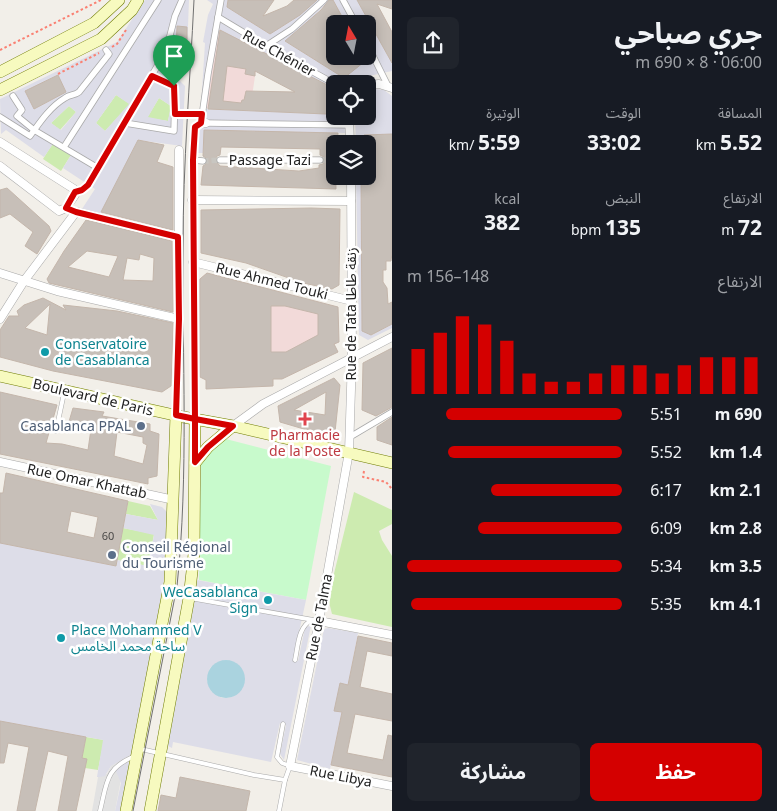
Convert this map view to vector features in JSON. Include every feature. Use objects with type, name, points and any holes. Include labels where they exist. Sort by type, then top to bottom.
[{"type":"main road","points":[[0,72],[94,23],[120,0]]},
{"type":"main road","points":[[0,90],[101,39],[132,10],[138,0]]},
{"type":"main road","name":"Boulevard de Paris","points":[[0,376],[349,452],[390,465]]},
{"type":"main road","points":[[126,811],[170,582],[176,415]]},
{"type":"main road","points":[[150,811],[189,598],[194,554],[195,419]]},
{"type":"main road","points":[[195,462],[208,447],[233,426]]},
{"type":"street","points":[[64,148],[158,0]]},
{"type":"street","points":[[0,166],[59,211],[66,208],[75,192],[86,186],[98,168],[166,51],[175,16],[182,0]]},
{"type":"street","points":[[204,123],[202,114],[222,0]]},
{"type":"street","points":[[266,46],[292,29],[324,0]]},
{"type":"street","points":[[344,0],[352,15]]},
{"type":"street","name":"Rue Chénier","points":[[218,17],[326,79]]},
{"type":"street","points":[[0,117],[30,136],[43,118],[65,98],[79,92],[109,54],[106,50]]},
{"type":"street","points":[[376,61],[390,87]]},
{"type":"street","points":[[125,123],[174,131],[174,86],[152,76]]},
{"type":"street","points":[[376,84],[390,87]]},
{"type":"street","points":[[13,96],[22,110],[17,116],[34,130],[98,168]]},
{"type":"street","points":[[175,114],[202,114]]},
{"type":"street","points":[[195,419],[192,200],[195,127],[204,123],[326,120]]},
{"type":"street","points":[[0,142],[74,189],[75,192]]},
{"type":"street","points":[[176,415],[179,319],[179,150]]},
{"type":"street","points":[[193,160],[203,160]]},
{"type":"street","name":"Passage Tazi","points":[[220,160],[320,160]]},
{"type":"street","name":"Rue de Tata زنقة طاطا","points":[[349,452],[352,357],[351,185]]},
{"type":"street","points":[[192,200],[351,201]]},
{"type":"street","points":[[66,208],[178,237]]},
{"type":"street","points":[[0,319],[24,281],[76,212]]},
{"type":"street","name":"Rue Ahmed Touki","points":[[193,262],[352,300]]},
{"type":"street","points":[[0,272],[24,281],[115,306],[179,319]]},
{"type":"street","points":[[233,426],[263,404],[392,337]]},
{"type":"street","points":[[350,437],[392,412]]},
{"type":"street","name":"Rue de Talma","points":[[290,766],[315,621],[349,452]]},
{"type":"street","name":"Rue Omar Khattab","points":[[0,462],[174,500]]},
{"type":"street","points":[[315,621],[392,635]]},
{"type":"street","name":"Rue Libya","points":[[290,766],[392,786]]},
{"type":"lane","points":[[56,431],[64,390]]},
{"type":"lane","points":[[189,598],[315,621]]},
{"type":"lane","points":[[295,660],[302,627],[307,622],[315,621]]},
{"type":"lane","points":[[283,724],[277,757],[282,763],[290,766]]},
{"type":"lane","points":[[100,811],[112,771],[137,752],[160,753],[254,775],[285,780]]},
{"type":"lane","name":"Rue de Talma","points":[[279,811],[285,780],[290,766]]},
{"type":"path","points":[[0,50],[101,0]]},
{"type":"path","points":[[364,471],[364,477],[386,482],[392,489]]},
{"type":"shaded area","points":[[145,0],[189,0],[187,52],[172,73],[185,86],[182,146],[138,140],[100,216],[82,209],[95,189],[63,168],[71,155],[53,144],[44,157],[6,130],[1,134],[0,99],[117,42]],"holes":[[[58,75],[66,92],[34,109],[25,91]],[[116,95],[129,104],[105,131],[96,123]],[[159,98],[171,106],[168,121],[148,117]],[[69,106],[76,112],[61,130],[51,123]]]},
{"type":"shaded area","points":[[207,0],[228,0],[227,7],[270,34],[292,20],[315,0],[330,0],[285,41],[339,75],[326,75],[326,84],[218,29],[206,109],[325,114],[326,112],[326,125],[345,125],[345,133],[204,130],[203,153],[195,153],[200,121],[205,43],[203,42],[208,15],[213,4]]},
{"type":"shaded area","points":[[333,0],[357,0],[365,15],[341,15]]},
{"type":"shaded area","points":[[218,29],[259,49],[250,110],[206,108]]},
{"type":"shaded area","points":[[376,34],[392,63],[392,71],[374,75],[348,75],[360,65],[376,65]]},
{"type":"shaded area","points":[[376,89],[384,90],[392,96],[392,134],[356,135],[355,125],[376,125]]},
{"type":"shaded area","points":[[356,185],[361,185],[362,330],[372,335],[392,324],[392,328],[368,340],[359,335]]},
{"type":"shaded area","points":[[207,273],[338,307],[339,342],[334,345],[338,352],[282,379],[273,379],[273,386],[206,389],[206,380],[199,376],[198,280]]},
{"type":"shaded area","points":[[150,504],[162,507],[167,512],[165,575],[132,754],[111,766],[105,776],[97,777],[103,740],[0,721],[0,543],[116,566],[117,560],[148,566],[154,535],[123,528],[126,514],[158,520]]},
{"type":"shaded area","points":[[197,580],[306,600],[293,660],[298,661],[305,628],[311,625],[284,760],[280,754],[286,725],[280,723],[271,762],[173,742],[172,748],[166,745]],"holes":[[[226,660],[238,665],[234,696],[222,698],[211,691],[207,680],[210,668]]]},
{"type":"shaded area","points":[[324,629],[358,633],[348,685],[340,683],[335,711],[342,712],[330,769],[297,760]]},
{"type":"shaded area","points":[[123,759],[124,763],[115,811],[92,811],[98,777],[107,774],[111,766]]},
{"type":"shaded area","points":[[128,762],[130,764],[120,811],[115,811],[121,783],[116,771],[118,767]]},
{"type":"green space","points":[[116,95],[130,104],[105,131],[96,123]]},
{"type":"green space","points":[[159,98],[171,106],[168,121],[147,118]]},
{"type":"green space","points":[[69,106],[76,112],[60,130],[51,123]]},
{"type":"green space","points":[[53,143],[71,155],[61,171],[43,159]]},
{"type":"green space","points":[[222,438],[331,466],[306,600],[199,580],[201,462]]},
{"type":"green space","points":[[354,492],[392,510],[392,524],[379,531],[392,556],[392,627],[332,614],[328,598]]},
{"type":"green space","points":[[128,501],[150,506],[158,520],[126,514]]},
{"type":"green space","points":[[123,528],[154,534],[148,566],[117,560]]},
{"type":"green space","points":[[86,737],[104,740],[98,770],[85,768],[82,758]]},
{"type":"water","points":[[226,660],[239,666],[245,679],[239,692],[226,698],[213,692],[207,679],[213,666]]},
{"type":"building","points":[[228,0],[274,0],[263,16],[287,6],[294,0],[317,0],[300,15],[270,34],[227,7]]},
{"type":"building","points":[[329,0],[333,0],[341,15],[326,15],[326,65],[360,65],[348,75],[339,75],[285,41],[321,10]]},
{"type":"building","points":[[357,0],[392,0],[392,9],[377,4],[392,32],[392,63],[376,34],[376,15],[365,15]]},
{"type":"building","points":[[177,26],[187,27],[187,51],[176,50]]},
{"type":"building","points":[[220,30],[326,84],[326,114],[208,109]],"holes":[[[227,66],[246,69],[245,74],[255,76],[255,71],[295,92],[246,91],[244,100],[241,103],[223,101]]]},
{"type":"building","points":[[58,75],[66,92],[34,109],[25,91]]},
{"type":"building","points":[[204,130],[338,133],[338,135],[326,135],[326,185],[336,185],[336,189],[201,185],[203,166],[208,161],[203,156]],"holes":[[[221,147],[320,149],[320,155],[325,160],[323,164],[319,165],[319,168],[299,171],[220,166],[215,160],[220,155]]]},
{"type":"building","points":[[392,134],[392,253],[391,261],[386,261],[386,270],[383,270],[383,282],[387,288],[388,304],[392,302],[392,324],[371,335],[362,331],[361,185],[376,185],[376,135],[364,135]]},
{"type":"building","points":[[138,140],[164,145],[157,162],[173,167],[173,230],[101,212]]},
{"type":"building","points":[[7,188],[49,226],[51,231],[37,254],[25,246],[33,232],[10,214],[0,218],[0,190]]},
{"type":"building","points":[[340,209],[339,285],[332,289],[303,283],[246,263],[201,253],[201,210]]},
{"type":"building","points":[[86,220],[172,241],[173,312],[49,283],[47,279]],"holes":[[[87,251],[118,256],[109,277],[68,267]],[[140,254],[154,258],[153,281],[123,280],[127,258],[139,260]]]},
{"type":"building","points":[[207,273],[338,307],[339,342],[334,344],[338,352],[282,379],[273,379],[273,386],[206,389],[206,380],[200,377],[200,279]],"holes":[[[271,306],[285,306],[318,314],[318,335],[286,352],[271,352]]]},
{"type":"building","points":[[43,298],[66,310],[63,305],[117,311],[173,323],[171,386],[162,392],[53,371],[0,357],[0,330],[9,316],[19,316],[17,311],[24,305]],"holes":[[[50,304],[47,335],[25,328]]]},
{"type":"building","points":[[392,348],[392,407],[376,416],[362,410],[363,363]]},
{"type":"building","points":[[334,378],[340,385],[335,432],[331,437],[280,422],[278,406]],"holes":[[[326,392],[325,415],[294,410]]]},
{"type":"building","points":[[0,392],[57,405],[46,443],[62,444],[88,450],[91,429],[68,425],[73,408],[104,412],[102,416],[150,424],[150,431],[159,434],[157,476],[148,478],[148,484],[0,454]],"holes":[[[117,432],[143,437],[143,443],[147,445],[143,464],[114,456]]]},
{"type":"building","points":[[392,417],[392,445],[377,440],[377,427]]},
{"type":"building","points":[[6,473],[128,501],[116,566],[0,543],[0,493],[3,493]],"holes":[[[71,511],[98,517],[94,538],[67,532]]]},
{"type":"building","points":[[358,636],[392,643],[392,656],[367,651],[360,687],[392,694],[392,721],[355,714],[347,753],[383,760],[388,735],[392,736],[392,777],[331,765],[342,712],[334,711],[340,683],[348,685]]},
{"type":"building","points":[[0,721],[86,737],[82,758],[87,759],[76,811],[58,811],[68,756],[48,751],[35,811],[17,811],[29,747],[8,743],[4,763],[0,763]]},
{"type":"building","points":[[180,777],[250,791],[246,811],[158,811],[161,795],[176,798]]},
{"type":"tunnel","points":[[203,161],[220,160]]},
{"type":"tunnel","points":[[320,160],[326,160]]},
{"type":"tram line","points":[[133,811],[177,586],[181,544],[184,459],[183,215],[194,0]]},
{"type":"place","name":"Conservatoire de Casablanca","points":[[45,352]]},
{"type":"place","name":"Pharmacie de la Poste","points":[[305,419]]},
{"type":"place","name":"Casablanca PPAL","points":[[141,426]]},
{"type":"place","name":"Conseil Régional du Tourisme","points":[[112,555]]},
{"type":"place","name":"WeCasablanca Sign","points":[[268,600]]},
{"type":"place","name":"Place Mohammed V ساحة محمد الخامس","points":[[61,638]]},
{"type":"route","points":[[174,86],[152,76],[88,185],[82,190],[75,192],[66,208],[178,237],[179,319],[176,415],[195,419],[195,462],[219,436],[233,426],[195,419],[192,200],[195,127],[201,123],[202,114],[175,114],[174,86]]}]
